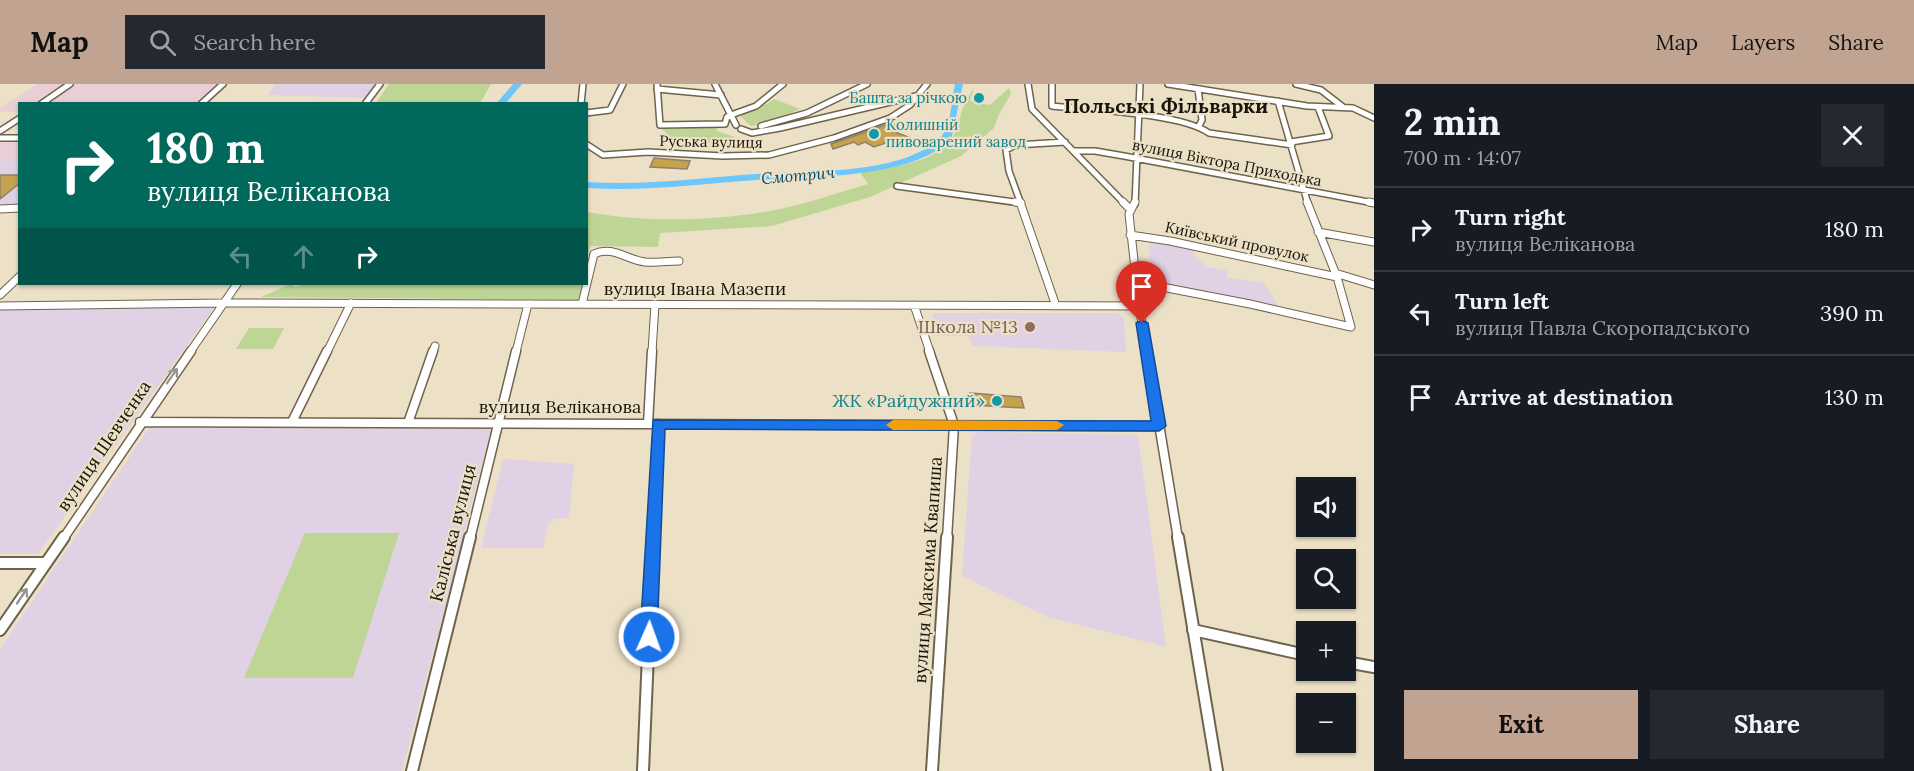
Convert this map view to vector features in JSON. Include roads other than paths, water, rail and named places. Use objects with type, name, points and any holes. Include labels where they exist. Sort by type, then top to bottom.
[{"type":"street","points":[[44,102],[70,84]]},
{"type":"street","points":[[203,102],[224,84]]},
{"type":"street","points":[[366,102],[380,84]]},
{"type":"street","points":[[581,102],[583,84]]},
{"type":"street","points":[[588,113],[610,110],[623,84]]},
{"type":"street","points":[[716,84],[730,116],[739,127],[750,131],[917,96]]},
{"type":"street","points":[[721,95],[657,86],[660,125],[725,124],[728,122],[727,117],[756,106],[783,84]]},
{"type":"street","points":[[853,84],[857,91]]},
{"type":"street","points":[[750,131],[807,113],[857,91],[867,84]]},
{"type":"street","name":"Руська вулиця","points":[[588,145],[603,155],[648,152],[707,156],[769,155],[834,138],[890,118],[910,105],[927,84]]},
{"type":"street","points":[[1028,84],[1029,102],[1035,111],[1131,210]]},
{"type":"street","points":[[1047,108],[1052,84]]},
{"type":"street","points":[[1140,84],[1135,203],[1129,214],[1130,235],[1139,306],[1217,771]]},
{"type":"street","points":[[1168,84],[1318,107],[1343,107],[1361,110],[1374,118]]},
{"type":"street","points":[[1296,84],[1322,90],[1343,107]]},
{"type":"street","points":[[1198,89],[1202,120],[1199,126]]},
{"type":"street","points":[[1136,282],[1250,304],[1351,327],[1336,275],[1302,189],[1278,101]]},
{"type":"street","points":[[1035,111],[1047,108],[1138,114],[1199,126],[1209,133],[1291,144],[1329,136],[1318,107]]},
{"type":"street","points":[[731,115],[750,131]]},
{"type":"street","points":[[0,131],[18,119]]},
{"type":"street","points":[[0,138],[18,138]]},
{"type":"street","points":[[1056,306],[1021,203],[1009,175],[1007,148],[1015,145],[1065,142]]},
{"type":"street","name":"вулиця Віктора Приходька","points":[[1075,151],[1095,151],[1374,202]]},
{"type":"street","points":[[897,186],[1021,203]]},
{"type":"street","points":[[0,208],[18,208]]},
{"type":"street","points":[[1318,232],[1374,242]]},
{"type":"street","name":"Київський провулок","points":[[1130,235],[1336,275],[1374,285]]},
{"type":"street","points":[[588,279],[594,254],[597,251],[610,251],[643,262],[679,261]]},
{"type":"street","points":[[0,296],[18,278]]},
{"type":"street","name":"вулиця Шевченка","points":[[0,630],[140,422],[236,285]]},
{"type":"street","points":[[582,304],[587,285]]},
{"type":"street","points":[[292,423],[351,303]]},
{"type":"street","name":"вулиця Івана Мазепи","points":[[0,306],[351,303],[1139,306]]},
{"type":"street","name":"Каліська вулиця","points":[[412,771],[528,304]]},
{"type":"street","points":[[643,771],[655,304]]},
{"type":"street","name":"вулиця Максима Квапиша","points":[[914,305],[954,425],[932,771]]},
{"type":"street","points":[[408,423],[435,346]]},
{"type":"street","name":"вулиця Веліканова","points":[[140,422],[1159,426]]},
{"type":"street","points":[[0,563],[45,563]]},
{"type":"street","points":[[1193,630],[1296,653]]},
{"type":"street","points":[[1356,664],[1374,667]]},
{"type":"waterway","name":"Смотрич","points":[[502,102],[518,84]]},
{"type":"waterway","name":"Смотрич","points":[[588,185],[629,187],[671,185],[827,173],[882,166],[907,160],[929,152],[944,141],[950,130],[959,84]]},
{"type":"place","name":"Башта за річкою","points":[[979,98]]},
{"type":"place","name":"Колишній пивоварений завод","points":[[874,134]]},
{"type":"place","name":"Школа №13","points":[[1030,327]]},
{"type":"place","name":"ЖК «Райдужний»","points":[[997,401]]},
{"type":"district","name":"Польські Фільварки","points":[[1166,106]]}]
